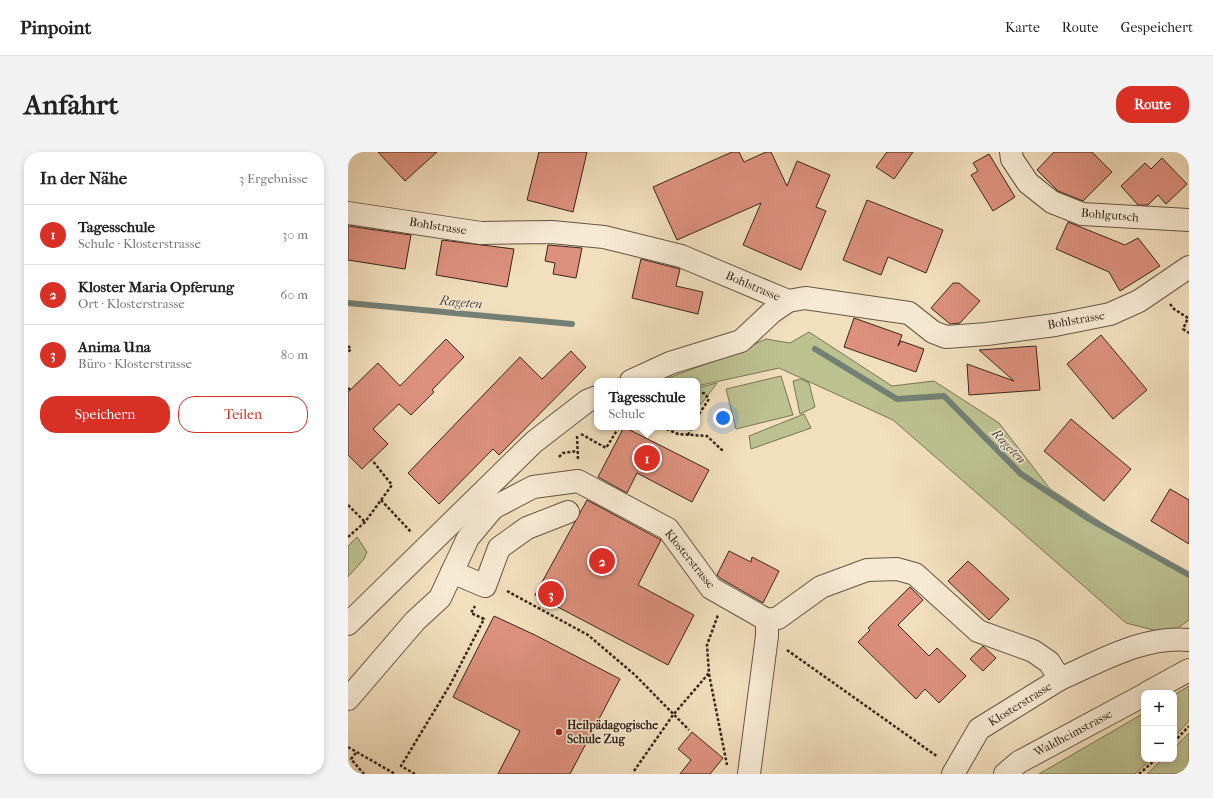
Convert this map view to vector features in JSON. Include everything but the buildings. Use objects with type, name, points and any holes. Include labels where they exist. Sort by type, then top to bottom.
[{"type":"street","name":"Bohlgutsch","points":[[1011,152],[1012,159],[1028,183],[1052,202],[1082,214],[1189,220]]},
{"type":"street","name":"Bohlstrasse","points":[[348,213],[481,233],[552,232],[604,237],[681,256],[788,301],[805,298],[909,313],[934,332],[946,337],[987,334],[1055,325],[1110,314],[1139,301],[1189,267]]},
{"type":"street","points":[[638,378],[670,363],[741,341],[772,312],[788,301]]},
{"type":"street","points":[[348,624],[534,442],[587,401],[594,398]]},
{"type":"street","points":[[348,699],[415,621],[440,598],[468,538],[493,508],[533,487],[578,481]]},
{"type":"street","name":"Klosterstrasse","points":[[578,481],[668,529],[710,588],[767,628],[778,618],[821,587],[867,570],[897,569],[915,574],[978,631],[1033,651],[1049,662],[1060,679],[979,729],[954,772]]},
{"type":"street","points":[[452,572],[486,582],[499,548],[527,528],[568,512]]},
{"type":"street","points":[[749,774],[767,628]]},
{"type":"street","points":[[1060,679],[1134,647],[1184,639]]},
{"type":"street","points":[[1152,690],[1189,670]]},
{"type":"street","name":"Waldheimstrasse","points":[[1005,774],[1019,762],[1141,697]]},
{"type":"path","points":[[1167,299],[1174,309],[1188,318],[1182,329],[1189,333]]},
{"type":"path","points":[[348,346],[351,349],[348,352]]},
{"type":"path","points":[[700,394],[704,393],[709,399],[700,413]]},
{"type":"path","points":[[578,481],[577,431],[606,448],[617,430]]},
{"type":"path","points":[[669,430],[678,434],[707,436],[724,452]]},
{"type":"path","points":[[688,435],[690,430]]},
{"type":"path","points":[[559,457],[563,452],[577,451]]},
{"type":"path","points":[[348,537],[365,522],[392,485],[372,460]]},
{"type":"path","points":[[381,500],[406,526]]},
{"type":"path","points":[[348,505],[365,522]]},
{"type":"path","points":[[415,774],[401,766],[450,685],[484,620],[471,613],[486,582],[504,589],[588,635],[634,674],[689,730]]},
{"type":"path","points":[[718,612],[707,645],[709,673],[728,766]]},
{"type":"path","points":[[767,628],[954,772]]},
{"type":"path","points":[[634,771],[673,715],[709,673]]},
{"type":"path","points":[[1177,739],[1189,726]]},
{"type":"path","points":[[348,747],[356,753],[395,774]]},
{"type":"path","points":[[356,753],[351,758],[364,774]]},
{"type":"path","points":[[1139,774],[1153,762]]},
{"type":"green space","points":[[809,332],[892,386],[934,381],[999,423],[1050,489],[1168,566],[1189,574],[1189,620],[1169,634],[1126,623],[893,420],[779,368],[700,385],[700,378],[668,378],[725,357],[766,339],[790,343]]},
{"type":"green space","points":[[781,376],[793,415],[736,429],[726,389]]},
{"type":"green space","points":[[801,379],[809,383],[815,407],[800,414],[793,381]]},
{"type":"green space","points":[[717,383],[700,404],[700,387]]},
{"type":"green space","points":[[804,414],[811,428],[751,449],[749,436]]},
{"type":"green space","points":[[357,537],[367,552],[364,559],[348,577],[348,546]]},
{"type":"green space","points":[[1189,686],[1189,721],[1177,734],[1177,726],[1177,693]]},
{"type":"green space","points":[[1141,715],[1141,762],[1148,762],[1135,774],[1039,774]]},
{"type":"green space","points":[[1189,733],[1189,774],[1147,774],[1160,762],[1177,762],[1177,745]]},
{"type":"waterway","name":"Rageten","points":[[348,303],[572,324]]},
{"type":"waterway","name":"Rageten","points":[[815,349],[897,399],[944,396],[1021,474],[1089,519],[1189,575]]},
{"type":"place","name":"Tagesschule","points":[[647,458]]},
{"type":"place","name":"Kloster Maria Opferung","points":[[602,561]]},
{"type":"place","name":"Anima Una","points":[[551,594]]},
{"type":"place","name":"Heilpädagogische Schule Zug","points":[[559,732]]}]
